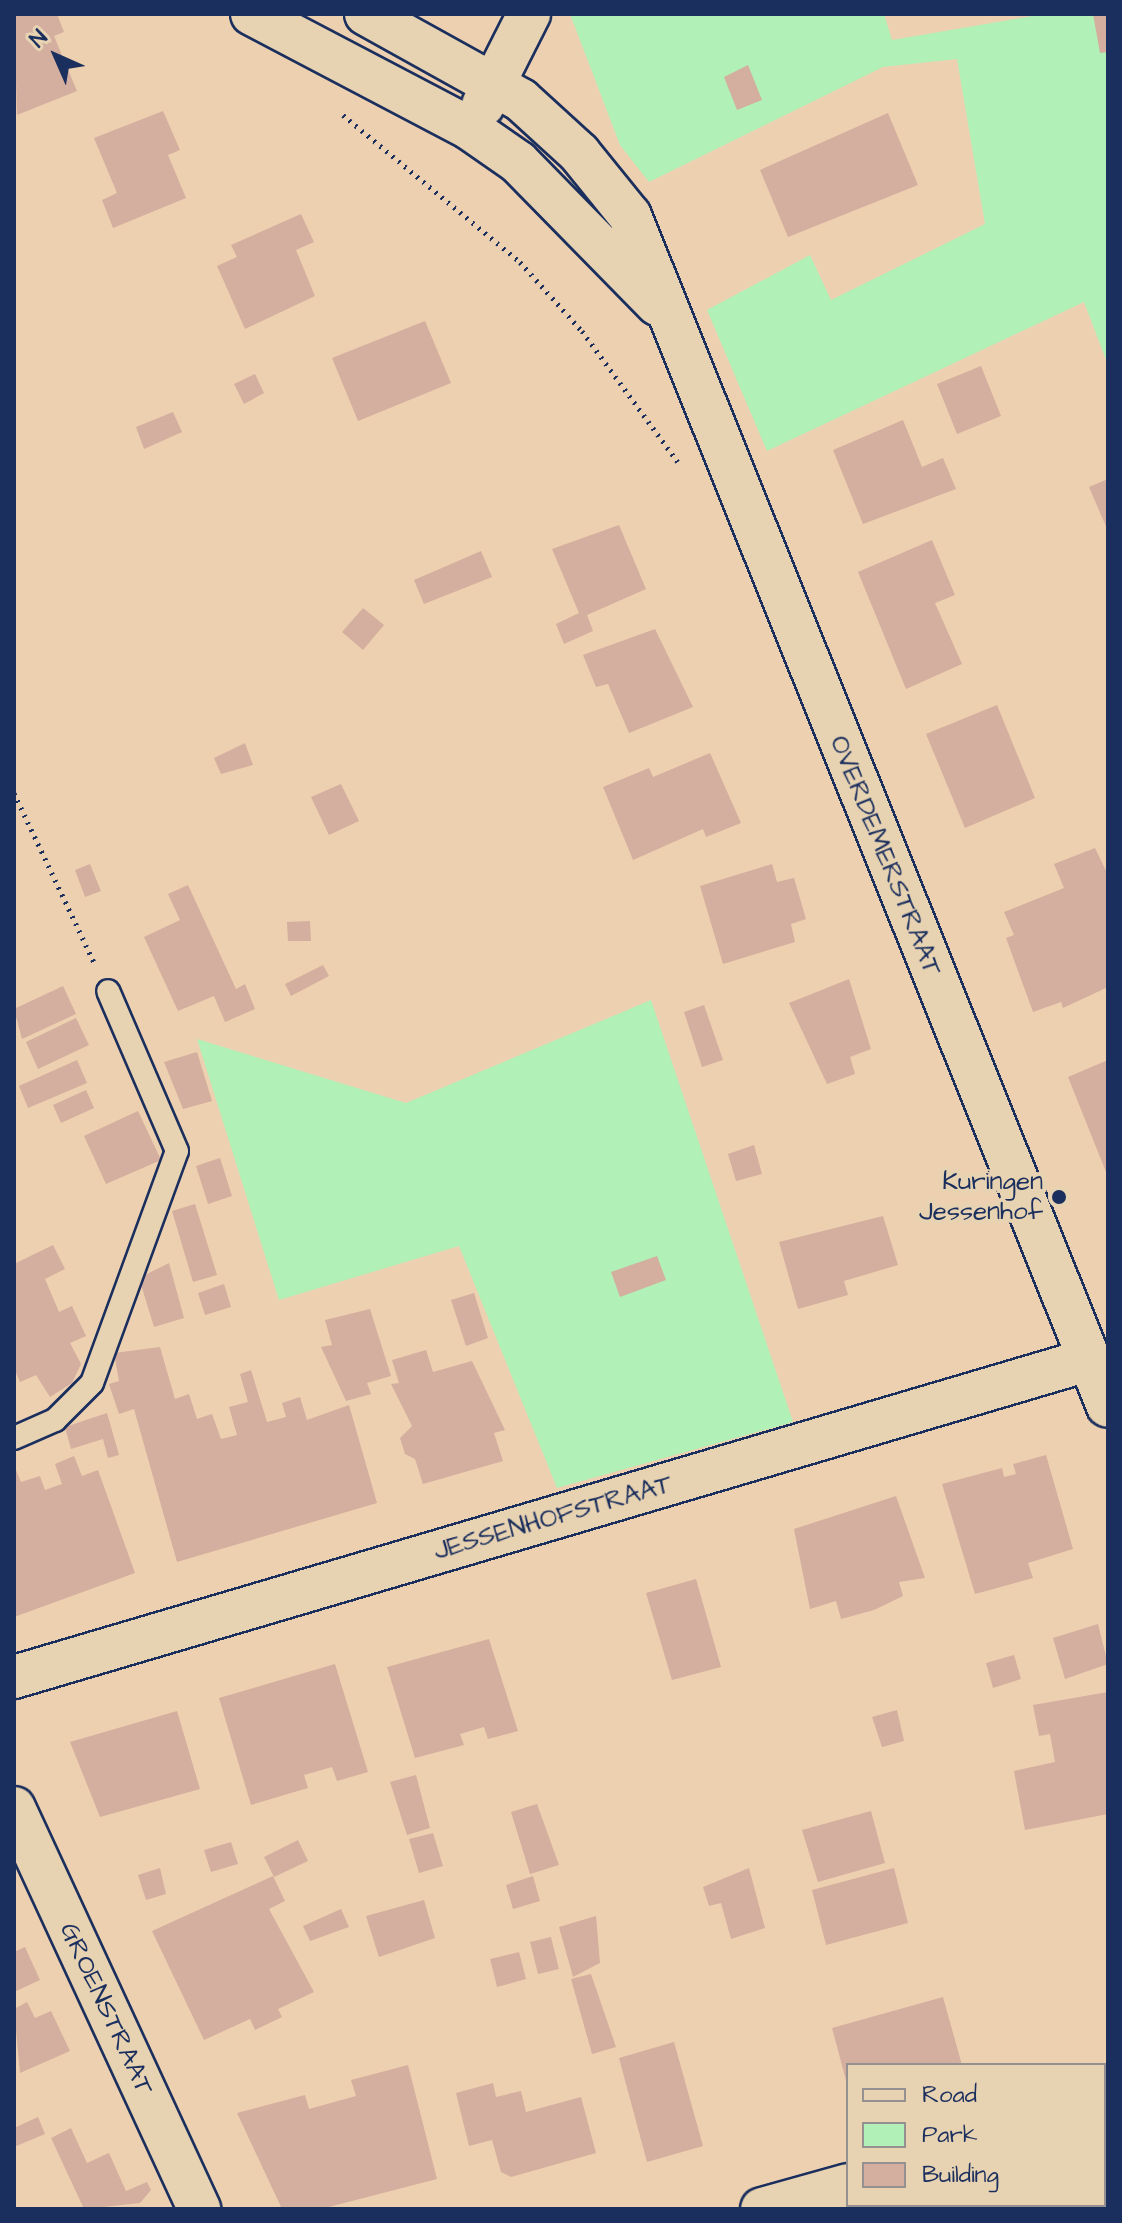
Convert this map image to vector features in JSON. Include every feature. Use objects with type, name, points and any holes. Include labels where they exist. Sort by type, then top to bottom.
[{"type":"street","name":"OVERDEMERSTRAAT","points":[[252,14],[469,128],[552,192],[660,307]]},
{"type":"street","name":"OVERDEMERSTRAAT","points":[[366,14],[497,83],[547,121],[609,187],[650,258],[660,307],[1103,1388]]},
{"type":"street","points":[[469,128],[497,83],[529,14]]},
{"type":"street","name":"JESSENHOFSTRAAT","points":[[14,1677],[1103,1388]]},
{"type":"street","name":"GROENSTRAAT","points":[[14,1808],[199,2209]]},
{"type":"street","points":[[762,2209],[846,2186]]},
{"type":"lane","points":[[14,1438],[55,1420],[92,1383],[177,1151],[108,991]]},
{"type":"path","points":[[331,106],[520,262],[582,331],[685,471]]},
{"type":"path","points":[[14,793],[108,991]]},
{"type":"green space","points":[[570,14],[884,14],[892,40],[1044,14],[1108,14],[1108,365],[1084,302],[767,451],[707,310],[810,255],[831,300],[985,224],[957,59],[883,67],[649,182],[620,145]]},
{"type":"green space","points":[[651,1000],[793,1422],[557,1488],[459,1246],[279,1300],[197,1039],[406,1103]]},
{"type":"building","points":[[14,14],[57,14],[64,32],[54,36],[77,91],[17,115]]},
{"type":"building","points":[[1093,14],[1108,14],[1108,52],[1100,53]]},
{"type":"building","points":[[748,65],[762,100],[737,110],[724,77]]},
{"type":"building","points":[[163,111],[180,150],[168,155],[186,198],[113,228],[102,200],[117,193],[94,138]]},
{"type":"building","points":[[888,113],[918,185],[788,237],[760,170]]},
{"type":"building","points":[[301,214],[314,242],[296,250],[315,296],[245,329],[217,266],[237,257],[231,245]]},
{"type":"building","points":[[425,321],[451,383],[358,421],[332,358]]},
{"type":"building","points":[[981,366],[1001,416],[957,434],[937,384]]},
{"type":"building","points":[[255,374],[264,393],[244,404],[234,384]]},
{"type":"building","points":[[173,412],[182,432],[144,449],[136,427]]},
{"type":"building","points":[[903,420],[922,467],[943,458],[956,489],[863,524],[833,450]]},
{"type":"building","points":[[1108,479],[1108,531],[1089,487]]},
{"type":"building","points":[[619,525],[646,589],[587,615],[593,631],[564,644],[556,624],[579,613],[552,549]]},
{"type":"building","points":[[932,540],[955,595],[935,603],[962,664],[906,689],[858,572]]},
{"type":"building","points":[[481,551],[492,577],[424,604],[414,580]]},
{"type":"building","points":[[363,608],[384,625],[363,650],[342,632]]},
{"type":"building","points":[[655,629],[693,707],[629,733],[608,684],[596,687],[583,655]]},
{"type":"building","points":[[997,705],[1035,798],[965,828],[926,734]]},
{"type":"building","points":[[245,743],[253,765],[221,774],[214,758]]},
{"type":"building","points":[[710,753],[741,823],[706,837],[703,829],[633,860],[603,787],[649,768],[653,777]]},
{"type":"building","points":[[341,784],[359,821],[329,835],[311,797]]},
{"type":"building","points":[[1095,848],[1108,875],[1108,987],[1063,1008],[1061,1002],[1033,1012],[1006,938],[1014,935],[1004,912],[1064,888],[1054,864]]},
{"type":"building","points":[[90,864],[101,891],[85,897],[75,870]]},
{"type":"building","points":[[772,864],[777,882],[794,878],[806,919],[791,924],[795,942],[723,964],[700,886]]},
{"type":"building","points":[[188,885],[236,989],[245,984],[255,1009],[225,1022],[214,996],[178,1011],[144,937],[180,920],[168,894]]},
{"type":"building","points":[[310,921],[311,941],[288,941],[287,922]]},
{"type":"building","points":[[323,965],[329,976],[291,996],[285,984]]},
{"type":"building","points":[[849,979],[871,1049],[850,1057],[855,1074],[827,1084],[789,1003]]},
{"type":"building","points":[[63,986],[76,1014],[22,1039],[14,1009]]},
{"type":"building","points":[[704,1005],[723,1060],[702,1067],[684,1012]]},
{"type":"building","points":[[76,1018],[89,1045],[38,1069],[26,1042]]},
{"type":"building","points":[[197,1052],[212,1101],[183,1109],[164,1062]]},
{"type":"building","points":[[77,1060],[87,1083],[28,1108],[19,1086]]},
{"type":"building","points":[[1108,1060],[1108,1177],[1068,1077]]},
{"type":"building","points":[[86,1090],[94,1108],[61,1123],[53,1105]]},
{"type":"building","points":[[138,1111],[161,1160],[106,1184],[84,1136]]},
{"type":"building","points":[[754,1145],[762,1174],[736,1181],[728,1154]]},
{"type":"building","points":[[220,1158],[232,1196],[208,1204],[196,1166]]},
{"type":"building","points":[[195,1204],[217,1275],[193,1282],[172,1211]]},
{"type":"building","points":[[883,1216],[898,1265],[844,1281],[848,1295],[798,1309],[779,1242]]},
{"type":"building","points":[[53,1245],[65,1269],[45,1279],[59,1312],[72,1306],[86,1336],[70,1343],[81,1364],[72,1383],[50,1397],[36,1375],[20,1382],[14,1368],[14,1264]]},
{"type":"building","points":[[657,1256],[666,1280],[620,1297],[611,1272]]},
{"type":"building","points":[[169,1263],[184,1318],[154,1327],[139,1278]]},
{"type":"building","points":[[224,1284],[231,1307],[205,1315],[198,1293]]},
{"type":"building","points":[[474,1293],[488,1338],[466,1346],[451,1300]]},
{"type":"building","points":[[370,1309],[391,1376],[367,1383],[371,1394],[346,1401],[321,1347],[332,1345],[325,1320]]},
{"type":"building","points":[[160,1347],[175,1399],[189,1394],[197,1419],[212,1414],[221,1439],[237,1435],[229,1407],[248,1402],[240,1374],[251,1370],[267,1422],[286,1417],[282,1403],[300,1397],[307,1420],[349,1405],[377,1503],[177,1562],[134,1409],[119,1414],[109,1384],[119,1381],[114,1353]]},
{"type":"building","points":[[426,1350],[433,1372],[472,1361],[505,1430],[494,1433],[503,1461],[423,1484],[415,1459],[405,1454],[400,1438],[412,1426],[391,1384],[399,1383],[392,1360]]},
{"type":"building","points":[[107,1413],[119,1455],[108,1458],[103,1439],[71,1449],[65,1427]]},
{"type":"building","points":[[1046,1455],[1073,1549],[1028,1563],[1033,1578],[975,1594],[942,1484],[1002,1468],[1004,1477],[1016,1474],[1013,1464]]},
{"type":"building","points":[[74,1456],[82,1476],[98,1470],[135,1573],[14,1617],[14,1465],[21,1482],[40,1476],[45,1490],[62,1484],[55,1464]]},
{"type":"building","points":[[896,1496],[925,1578],[899,1582],[903,1596],[874,1610],[841,1619],[836,1601],[810,1609],[794,1529]]},
{"type":"building","points":[[696,1579],[721,1667],[672,1680],[646,1593]]},
{"type":"building","points":[[1098,1624],[1108,1664],[1065,1679],[1053,1638]]},
{"type":"building","points":[[489,1639],[518,1731],[488,1739],[484,1727],[460,1734],[464,1745],[415,1758],[387,1667]]},
{"type":"building","points":[[1014,1655],[1021,1679],[993,1688],[986,1663]]},
{"type":"building","points":[[335,1664],[368,1772],[337,1781],[332,1767],[304,1775],[308,1788],[251,1805],[219,1698]]},
{"type":"building","points":[[1108,1692],[1108,1814],[1025,1830],[1014,1771],[1055,1762],[1050,1734],[1039,1736],[1033,1705]]},
{"type":"building","points":[[897,1710],[904,1741],[882,1747],[872,1717]]},
{"type":"building","points":[[177,1711],[200,1789],[100,1817],[70,1742]]},
{"type":"building","points":[[416,1775],[430,1828],[407,1835],[390,1782]]},
{"type":"building","points":[[537,1804],[559,1865],[530,1874],[511,1812]]},
{"type":"building","points":[[871,1811],[885,1863],[818,1882],[802,1830]]},
{"type":"building","points":[[433,1833],[443,1866],[419,1873],[409,1839]]},
{"type":"building","points":[[298,1840],[308,1861],[274,1877],[264,1857]]},
{"type":"building","points":[[231,1842],[238,1864],[211,1872],[204,1850]]},
{"type":"building","points":[[160,1868],[166,1894],[146,1900],[138,1875]]},
{"type":"building","points":[[749,1868],[765,1928],[731,1939],[721,1903],[709,1906],[703,1887]]},
{"type":"building","points":[[894,1868],[908,1923],[826,1945],[812,1890]]},
{"type":"building","points":[[273,1876],[285,1901],[269,1909],[314,1992],[278,2009],[282,2017],[255,2030],[250,2019],[204,2040],[152,1931]]},
{"type":"building","points":[[533,1876],[540,1901],[513,1909],[506,1885]]},
{"type":"building","points":[[424,1900],[435,1938],[379,1957],[366,1916]]},
{"type":"building","points":[[341,1909],[349,1927],[310,1941],[303,1926]]},
{"type":"building","points":[[596,1916],[600,1963],[573,1977],[559,1927]]},
{"type":"building","points":[[551,1937],[559,1969],[538,1974],[530,1942]]},
{"type":"building","points":[[25,1947],[40,1980],[14,1992],[14,1952]]},
{"type":"building","points":[[519,1952],[526,1979],[497,1987],[490,1959]]},
{"type":"building","points":[[591,1974],[616,2047],[592,2054],[571,1979]]},
{"type":"building","points":[[943,1997],[961,2063],[846,2063],[846,2080],[832,2028]]},
{"type":"building","points":[[27,2002],[35,2018],[51,2011],[70,2051],[20,2073],[14,2009]]},
{"type":"building","points":[[674,2042],[703,2146],[647,2162],[619,2058]]},
{"type":"building","points":[[408,2065],[437,2179],[321,2209],[282,2209],[237,2113],[305,2095],[309,2109],[356,2096],[351,2080]]},
{"type":"building","points":[[493,2083],[496,2097],[521,2091],[526,2112],[581,2097],[596,2153],[511,2177],[501,2172],[492,2140],[469,2146],[456,2093]]},
{"type":"building","points":[[38,2117],[45,2134],[14,2147],[14,2128]]},
{"type":"building","points":[[71,2128],[87,2163],[109,2153],[126,2191],[147,2182],[151,2190],[140,2203],[84,2209],[51,2138]]},
{"type":"place","name":"Kuringen Jessenhof","points":[[1059,1197]]}]
